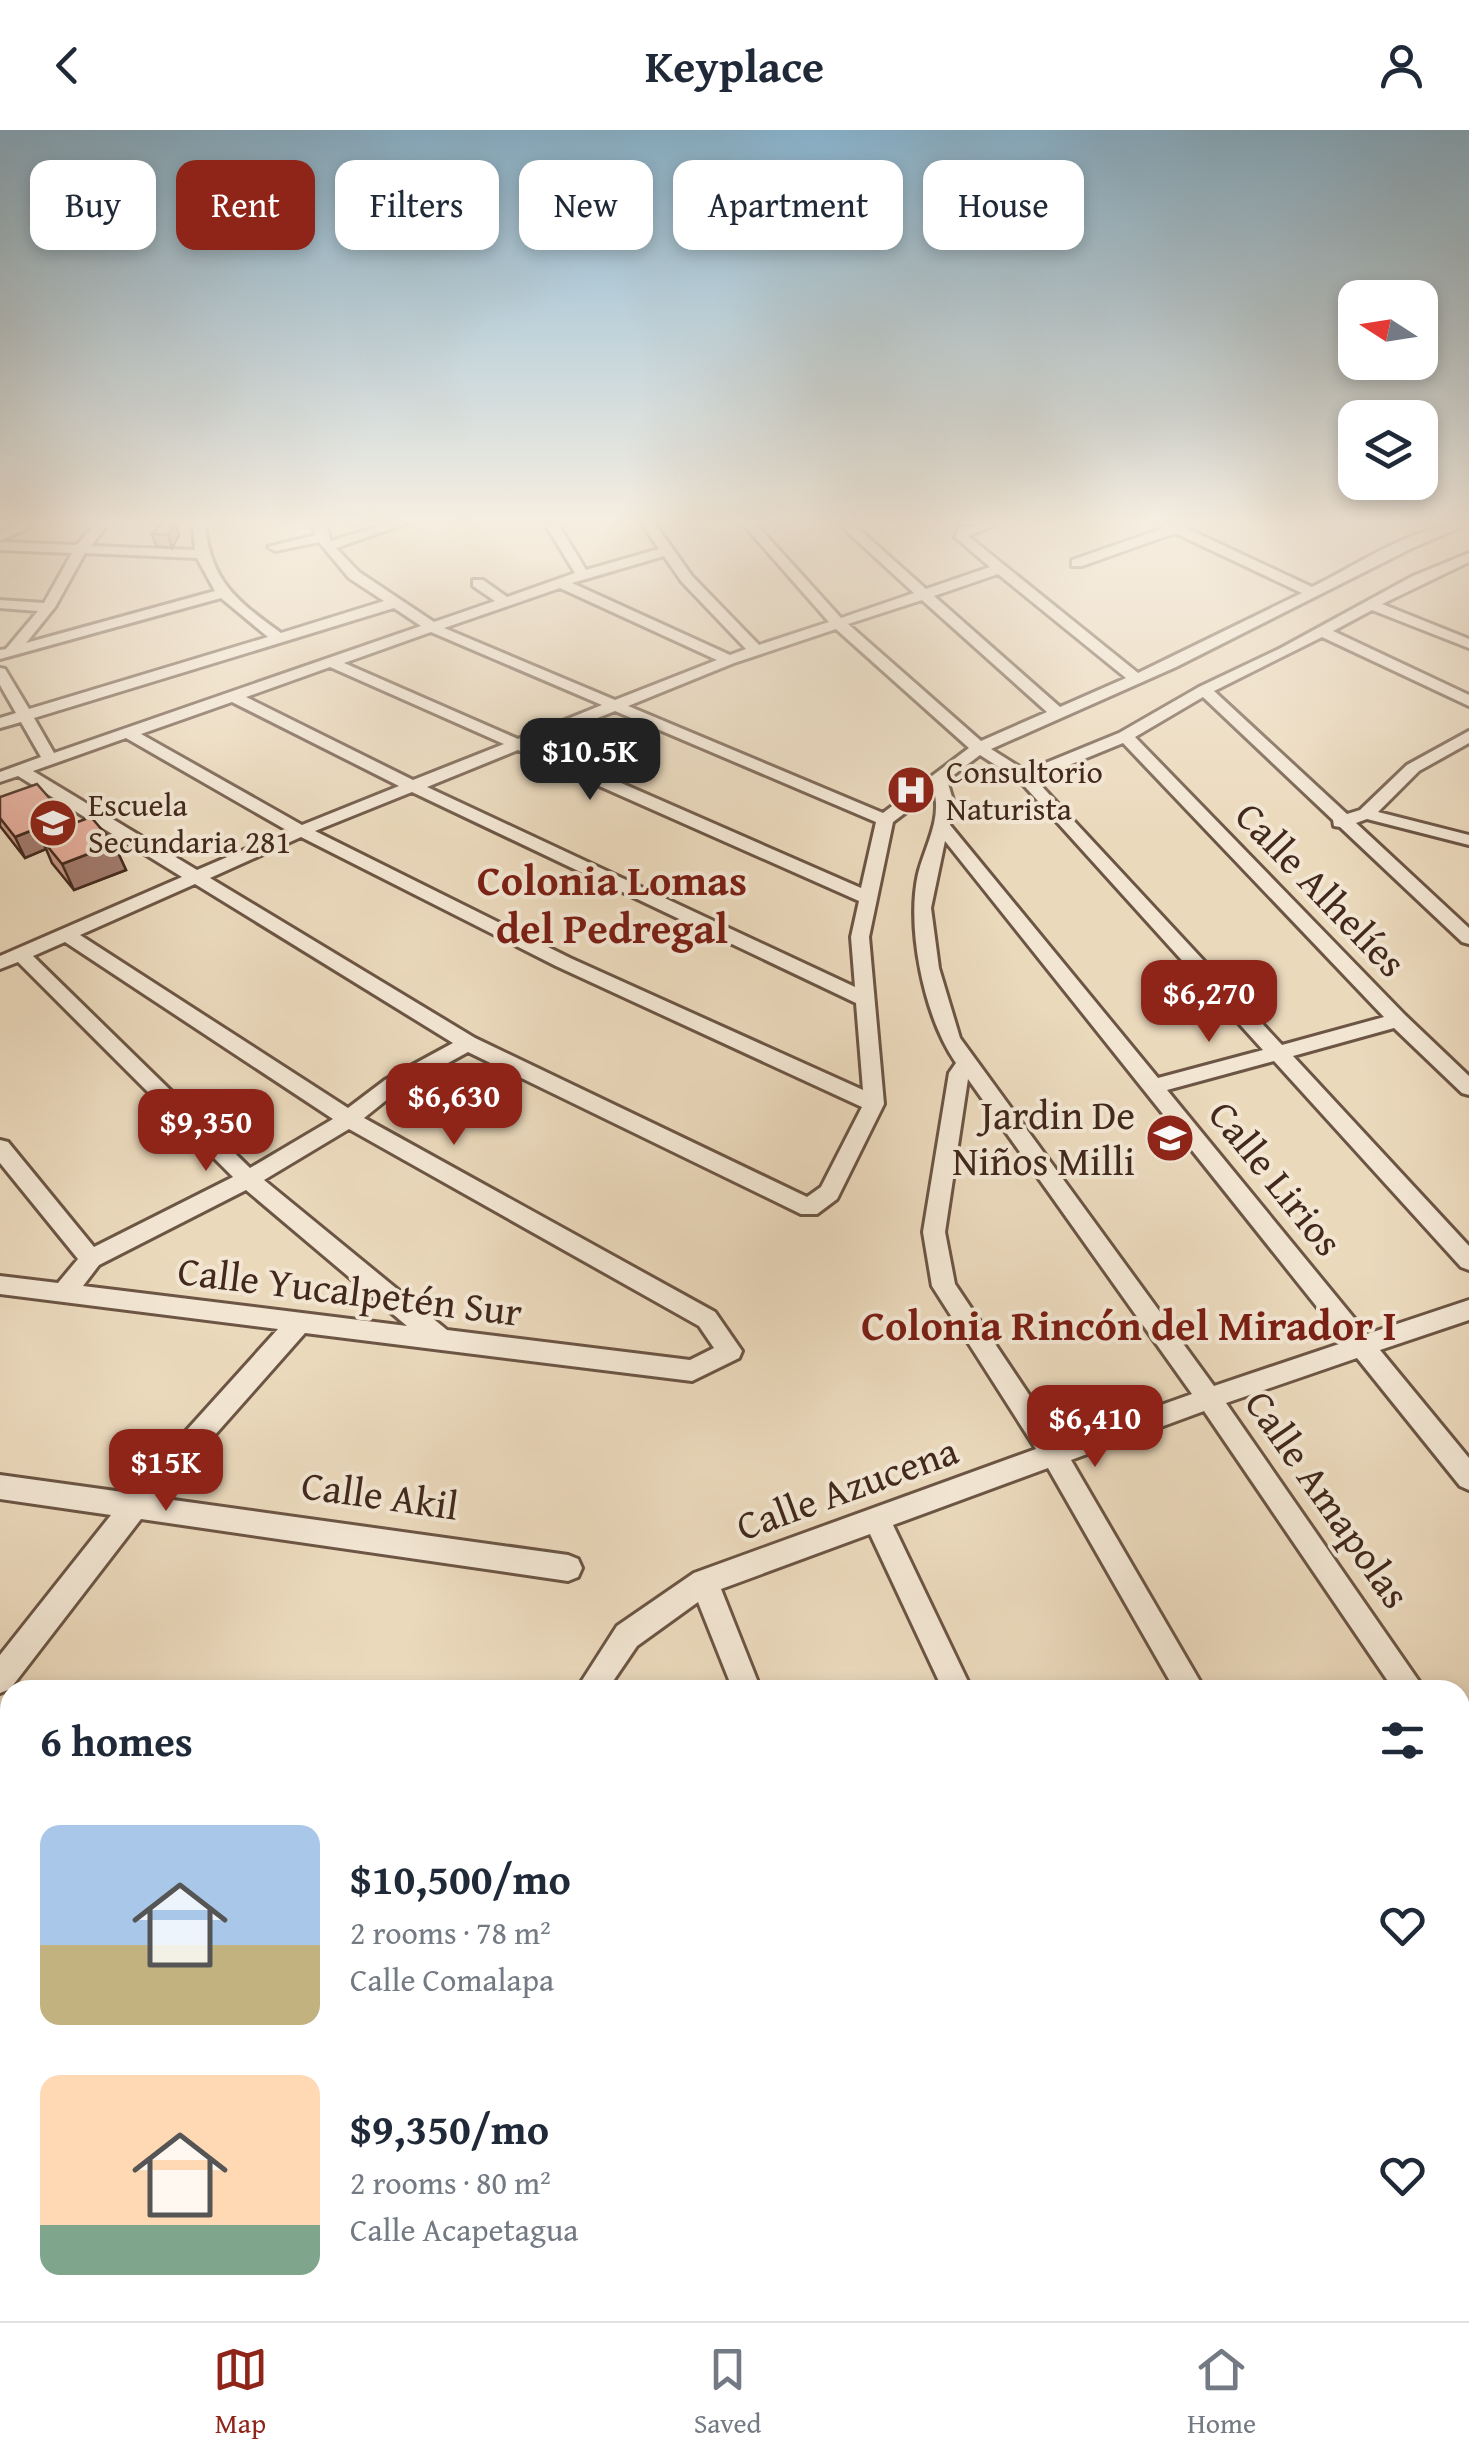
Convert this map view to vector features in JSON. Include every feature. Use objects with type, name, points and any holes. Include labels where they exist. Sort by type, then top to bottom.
[{"type":"street","points":[[6,653],[30,626]]},
{"type":"street","points":[[6,653],[103,626]]},
{"type":"street","points":[[263,626],[280,639]]},
{"type":"street","points":[[0,723],[320,626]]},
{"type":"street","points":[[431,626],[885,820]]},
{"type":"street","points":[[0,777],[442,626]]},
{"type":"street","points":[[656,626],[729,660]]},
{"type":"street","points":[[732,626],[756,651]]},
{"type":"street","points":[[440,1339],[248,1179],[10,959],[301,831],[729,660],[825,626]]},
{"type":"street","points":[[842,626],[978,748],[1025,777],[1469,1261]]},
{"type":"street","points":[[956,626],[1056,712]]},
{"type":"street","points":[[1070,626],[1136,679]]},
{"type":"street","points":[[20,770],[468,1043],[809,1208],[829,1193],[874,1104],[860,937],[885,820],[978,748],[1248,626]]},
{"type":"street","points":[[1025,777],[1125,736],[1210,687],[1333,626]]},
{"type":"street","points":[[1425,626],[1469,644]]},
{"type":"street","points":[[1323,632],[1469,701]]},
{"type":"street","points":[[335,664],[866,897]]},
{"type":"street","points":[[1170,664],[1210,687],[1340,822],[1469,938]]},
{"type":"street","points":[[0,672],[22,716],[51,760]]},
{"type":"street","points":[[236,698],[412,786],[864,999]]},
{"type":"street","points":[[130,734],[301,831],[563,962],[874,1104]]},
{"type":"street","name":"Calle Alhelíes","points":[[1125,736],[1398,1020],[1469,1088]]},
{"type":"street","points":[[1340,822],[1366,814],[1413,768],[1469,736]]},
{"type":"street","points":[[938,778],[947,807],[942,826]]},
{"type":"street","points":[[1366,814],[1469,840]]},
{"type":"street","name":"Calle Amapolas","points":[[942,826],[927,874],[922,908],[930,968],[950,1039],[1209,1398],[1404,1680]]},
{"type":"street","name":"Calle Lirios","points":[[942,826],[1469,1478]]},
{"type":"street","points":[[66,934],[349,1119]]},
{"type":"street","points":[[1152,1087],[1398,1020]]},
{"type":"street","points":[[63,1293],[91,1259],[248,1179],[349,1119],[392,1084],[468,1043]]},
{"type":"street","points":[[969,1061],[959,1074],[934,1232],[944,1286],[1054,1456],[1185,1680]]},
{"type":"street","name":"Calle Yucalpetén Sur","points":[[0,1285],[692,1371],[730,1351],[707,1319],[349,1119]]},
{"type":"street","points":[[0,1148],[91,1259]]},
{"type":"street","name":"Calle Azucena","points":[[597,1680],[628,1636],[704,1582],[1209,1398],[1469,1310]]},
{"type":"street","points":[[0,1679],[44,1615],[136,1505],[298,1324]]},
{"type":"street","name":"Calle Akil","points":[[0,1487],[568,1568]]},
{"type":"street","points":[[876,1519],[953,1680]]},
{"type":"street","points":[[704,1582],[742,1680]]},
{"type":"building","points":[[37,784],[66,817],[15,837],[0,818],[0,797]]},
{"type":"building","points":[[91,817],[114,844],[62,864],[39,836]]},
{"type":"place","name":"Consultorio Naturista","points":[[911,790]]},
{"type":"place","name":"Escuela Secundaria 281","points":[[53,823]]},
{"type":"place","name":"Jardin De Niños Milli","points":[[1170,1138]]},
{"type":"district","name":"Colonia Lomas del Pedregal","points":[[612,904]]},
{"type":"district","name":"Colonia Rincón del Mirador I","points":[[1129,1325]]}]
